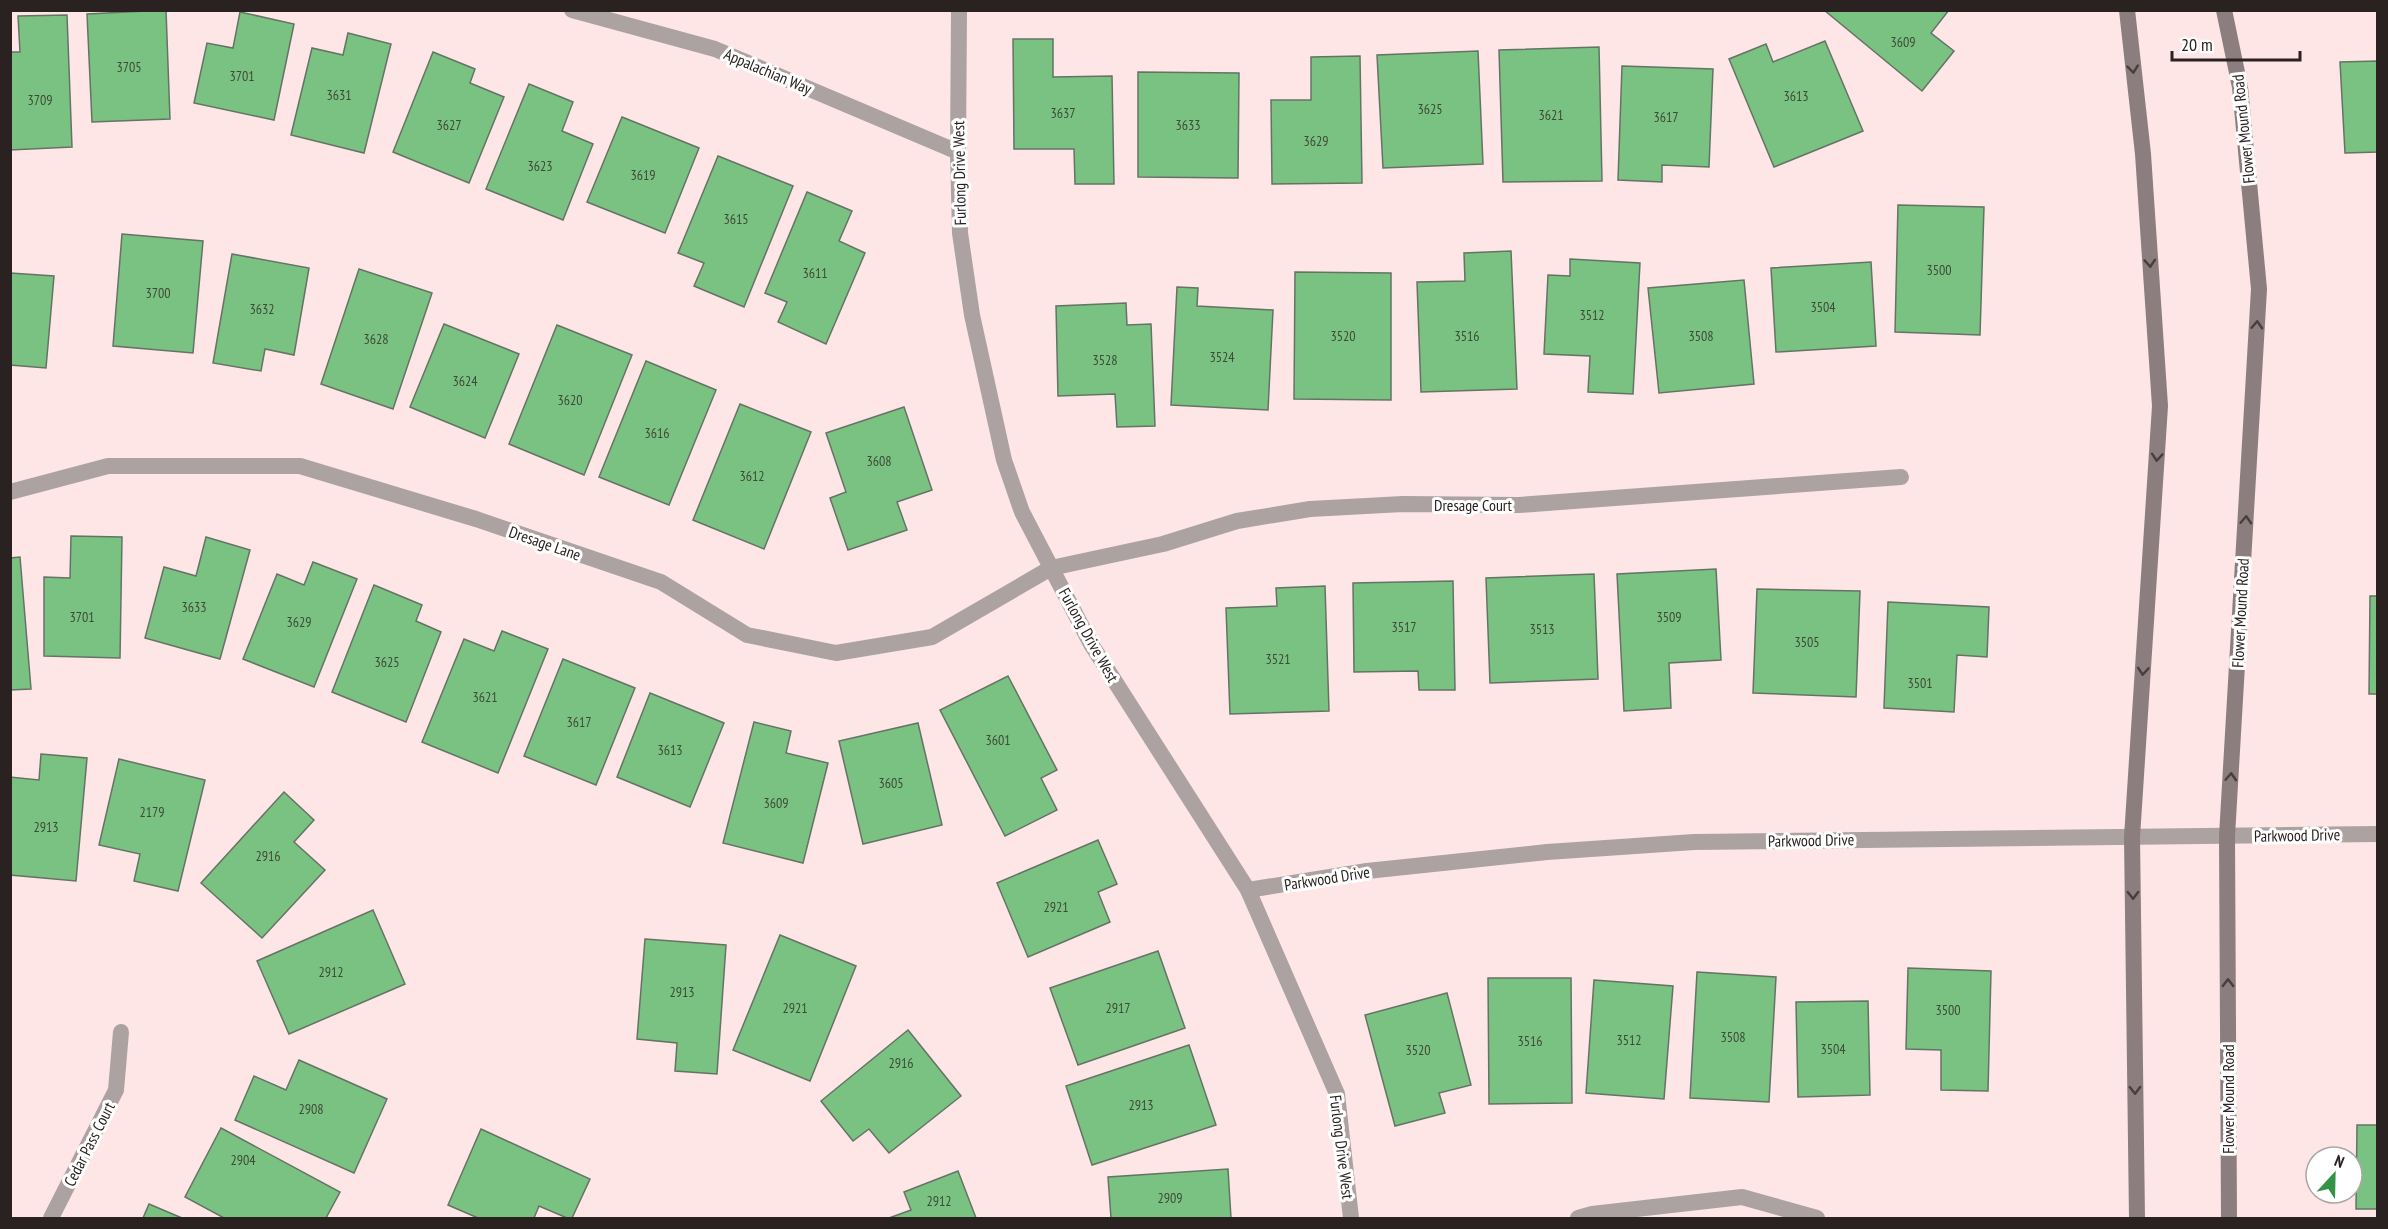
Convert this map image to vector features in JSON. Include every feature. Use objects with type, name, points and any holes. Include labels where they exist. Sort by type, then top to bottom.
[{"type":"main road","points":[[2127,10],[2143,154],[2160,406],[2132,837],[2137,1218]]},
{"type":"main road","name":"Flower Mound Road","points":[[2224,10],[2241,87],[2259,289],[2227,836],[2229,1218]]},
{"type":"street","name":"Appalachian Way","points":[[572,10],[715,49],[958,152]]},
{"type":"street","name":"Furlong Drive West","points":[[959,10],[960,232],[971,303],[1004,460],[1022,512],[1091,644],[1248,890],[1337,1094],[1351,1218]]},
{"type":"street","name":"Dresage Lane","points":[[10,492],[108,466],[300,466],[477,519],[661,582],[747,635],[836,652],[932,637],[1051,567]]},
{"type":"street","name":"Dresage Court","points":[[1051,567],[1163,544],[1237,521],[1310,509],[1404,504],[1518,505],[1901,477]]},
{"type":"street","name":"Parkwood Drive","points":[[1248,890],[1367,871],[1547,852],[1694,842],[2378,834]]},
{"type":"street","name":"Cedar Pass Court","points":[[51,1218],[116,1090],[121,1032]]},
{"type":"street","points":[[1578,1218],[1592,1214],[1742,1197],[1817,1218]]},
{"type":"building","points":[[166,10],[170,119],[92,122],[87,14]]},
{"type":"building","points":[[1824,10],[1949,10],[1931,33],[1954,51],[1922,91]]},
{"type":"building","points":[[240,12],[294,24],[274,120],[194,103],[207,43],[233,48]]},
{"type":"building","points":[[67,15],[72,147],[10,150],[10,52],[20,52],[18,16]]},
{"type":"building","points":[[348,33],[391,44],[364,153],[291,135],[312,48],[343,55]]},
{"type":"building","points":[[1013,39],[1053,39],[1053,77],[1112,76],[1114,184],[1075,184],[1074,149],[1014,149]]},
{"type":"building","points":[[1825,41],[1863,131],[1774,167],[1729,59],[1766,44],[1773,62]]},
{"type":"building","points":[[1599,47],[1602,181],[1503,182],[1499,50]]},
{"type":"building","points":[[1478,51],[1483,164],[1383,168],[1377,55]]},
{"type":"building","points":[[433,52],[475,69],[470,83],[504,97],[469,183],[393,152]]},
{"type":"building","points":[[1360,56],[1362,183],[1272,184],[1271,100],[1311,100],[1311,57]]},
{"type":"building","points":[[2378,61],[2378,152],[2345,153],[2340,62]]},
{"type":"building","points":[[1622,66],[1713,69],[1709,167],[1662,165],[1662,182],[1618,180]]},
{"type":"building","points":[[1138,72],[1239,73],[1238,178],[1138,177]]},
{"type":"building","points":[[529,84],[573,102],[562,131],[593,144],[563,220],[486,189]]},
{"type":"building","points":[[622,117],[699,148],[665,233],[587,202]]},
{"type":"building","points":[[718,156],[793,186],[744,307],[694,286],[704,263],[678,253]]},
{"type":"building","points":[[807,192],[852,211],[839,241],[865,253],[826,344],[778,322],[787,302],[765,293]]},
{"type":"building","points":[[1898,205],[1984,207],[1980,335],[1895,332]]},
{"type":"building","points":[[122,234],[203,241],[193,353],[113,346]]},
{"type":"building","points":[[1511,251],[1517,389],[1421,392],[1417,282],[1465,281],[1464,253]]},
{"type":"building","points":[[232,254],[309,268],[294,355],[265,349],[261,371],[213,363]]},
{"type":"building","points":[[1570,259],[1640,263],[1633,394],[1588,392],[1590,356],[1544,354],[1548,275],[1570,276]]},
{"type":"building","points":[[1871,262],[1876,346],[1776,352],[1771,268]]},
{"type":"building","points":[[359,269],[432,293],[393,409],[321,384]]},
{"type":"building","points":[[1295,272],[1391,273],[1391,400],[1294,399]]},
{"type":"building","points":[[10,273],[54,276],[46,368],[10,365]]},
{"type":"building","points":[[1744,280],[1754,384],[1659,393],[1648,288]]},
{"type":"building","points":[[1177,287],[1198,288],[1197,306],[1273,310],[1268,410],[1171,405]]},
{"type":"building","points":[[1126,303],[1127,325],[1151,324],[1155,426],[1117,427],[1115,394],[1058,396],[1056,306]]},
{"type":"building","points":[[444,324],[519,354],[485,438],[410,407]]},
{"type":"building","points":[[557,325],[632,355],[584,475],[509,444]]},
{"type":"building","points":[[646,361],[716,390],[669,505],[599,477]]},
{"type":"building","points":[[740,404],[811,432],[764,549],[693,520]]},
{"type":"building","points":[[904,407],[932,490],[897,502],[907,530],[848,550],[830,498],[846,492],[826,433]]},
{"type":"building","points":[[71,536],[122,537],[120,658],[44,656],[44,577],[70,578]]},
{"type":"building","points":[[206,537],[250,550],[220,659],[145,638],[164,567],[196,576]]},
{"type":"building","points":[[20,557],[31,689],[10,690],[10,558]]},
{"type":"building","points":[[313,562],[357,579],[314,687],[243,659],[277,574],[304,585]]},
{"type":"building","points":[[1716,569],[1721,660],[1669,663],[1671,708],[1624,711],[1617,574]]},
{"type":"building","points":[[1594,574],[1598,679],[1490,683],[1486,578]]},
{"type":"building","points":[[1453,581],[1455,690],[1419,690],[1418,671],[1354,672],[1353,583]]},
{"type":"building","points":[[374,585],[422,605],[416,621],[441,632],[406,722],[332,692]]},
{"type":"building","points":[[1325,586],[1329,711],[1230,714],[1226,608],[1277,606],[1276,588]]},
{"type":"building","points":[[1757,589],[1860,591],[1856,697],[1753,693]]},
{"type":"building","points":[[2370,596],[2378,596],[2378,694],[2369,694]]},
{"type":"building","points":[[1888,602],[1989,607],[1987,657],[1957,655],[1954,712],[1884,708]]},
{"type":"building","points":[[502,631],[548,649],[498,773],[422,742],[464,639],[494,651]]},
{"type":"building","points":[[563,659],[635,688],[596,785],[524,756]]},
{"type":"building","points":[[1008,676],[1057,770],[1041,778],[1057,810],[1005,836],[940,710]]},
{"type":"building","points":[[650,693],[724,723],[690,807],[617,777]]},
{"type":"building","points":[[754,722],[791,731],[786,753],[828,763],[803,863],[723,843]]},
{"type":"building","points":[[918,723],[942,825],[863,844],[839,741]]},
{"type":"building","points":[[41,754],[87,758],[76,881],[10,875],[10,777],[39,780]]},
{"type":"building","points":[[119,759],[205,780],[178,891],[134,881],[140,854],[99,845]]},
{"type":"building","points":[[284,792],[314,820],[294,842],[325,870],[262,938],[201,883]]},
{"type":"building","points":[[1098,840],[1117,884],[1098,892],[1110,922],[1028,957],[997,883]]},
{"type":"building","points":[[373,910],[405,984],[289,1034],[257,961]]},
{"type":"building","points":[[780,935],[856,966],[810,1081],[733,1050]]},
{"type":"building","points":[[645,939],[726,945],[717,1074],[675,1071],[677,1043],[637,1039]]},
{"type":"building","points":[[1158,951],[1185,1028],[1078,1065],[1050,988]]},
{"type":"building","points":[[1908,968],[1991,971],[1988,1091],[1941,1090],[1941,1050],[1906,1049]]},
{"type":"building","points":[[1697,972],[1776,977],[1769,1102],[1690,1098]]},
{"type":"building","points":[[1488,978],[1571,978],[1572,1103],[1489,1104]]},
{"type":"building","points":[[1594,980],[1673,986],[1664,1099],[1586,1093]]},
{"type":"building","points":[[1447,993],[1471,1085],[1439,1093],[1445,1113],[1395,1126],[1365,1015]]},
{"type":"building","points":[[1868,1001],[1870,1095],[1798,1097],[1796,1002]]},
{"type":"building","points":[[908,1030],[961,1096],[889,1153],[869,1129],[853,1141],[821,1101]]},
{"type":"building","points":[[1189,1045],[1216,1125],[1092,1165],[1066,1086]]},
{"type":"building","points":[[299,1060],[387,1099],[354,1173],[235,1120],[254,1076],[286,1090]]},
{"type":"building","points":[[2357,1125],[2378,1125],[2378,1209],[2356,1209],[2356,1205],[2364,1205],[2364,1145],[2357,1145]]},
{"type":"building","points":[[221,1128],[340,1192],[326,1218],[224,1218],[185,1197]]},
{"type":"building","points":[[481,1129],[590,1179],[572,1218],[539,1206],[534,1218],[478,1218],[448,1205]]},
{"type":"building","points":[[1228,1169],[1231,1218],[1111,1218],[1108,1177]]},
{"type":"building","points":[[958,1171],[976,1218],[889,1218],[911,1210],[904,1192]]},
{"type":"building","points":[[149,1204],[182,1218],[143,1218]]}]
